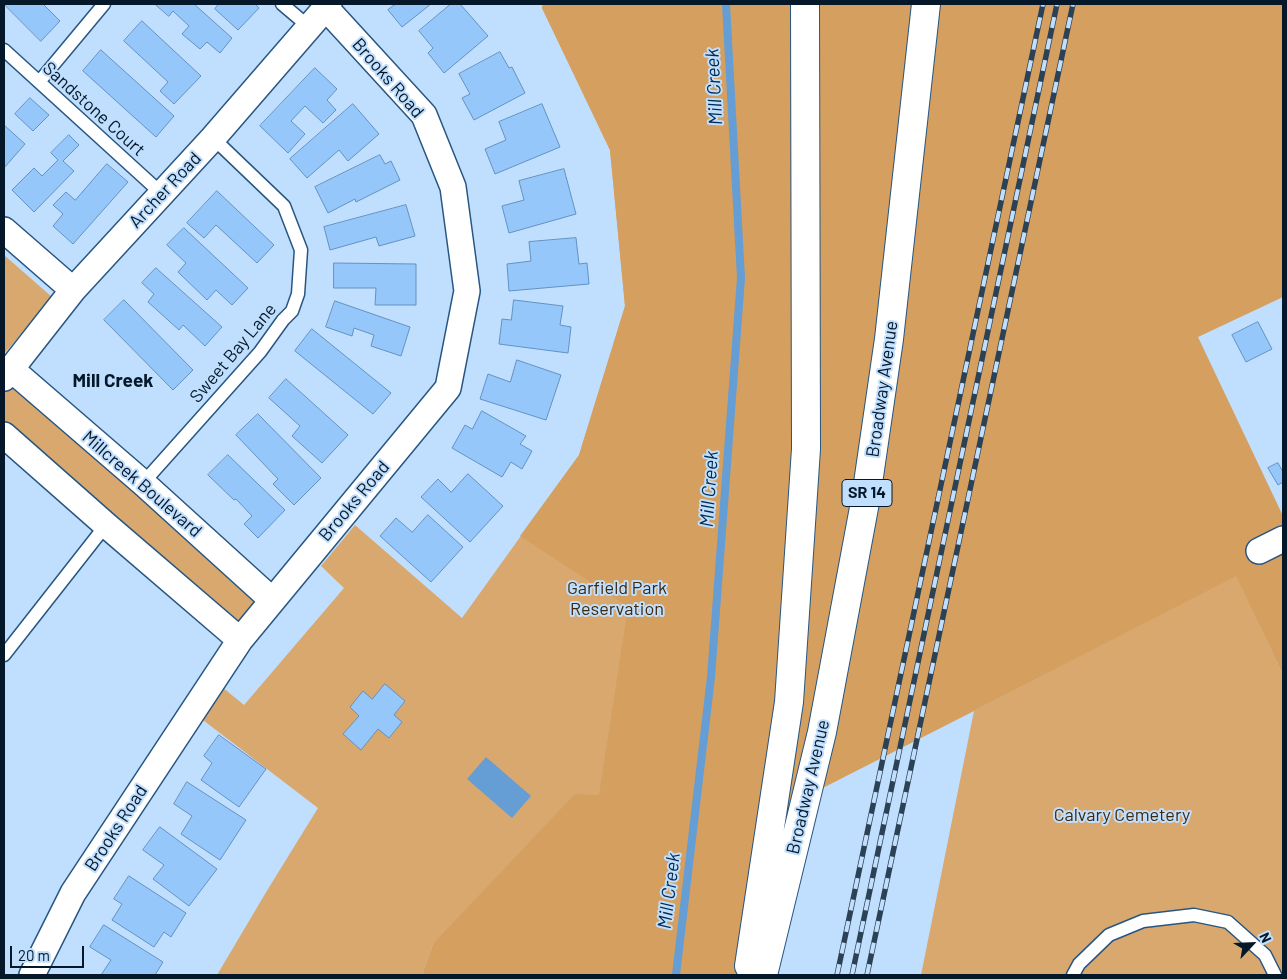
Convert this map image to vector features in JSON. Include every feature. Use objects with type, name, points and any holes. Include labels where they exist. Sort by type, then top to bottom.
[{"type":"main road","name":"Broadway Avenue","points":[[747,975],[789,702],[806,449],[805,4]]},
{"type":"main road","name":"Broadway Avenue","points":[[763,975],[822,732],[866,497],[889,339],[926,4]]},
{"type":"street","name":"Archer Road","points":[[8,374],[73,290],[213,138],[327,5]]},
{"type":"street","name":"Brooks Road","points":[[32,975],[74,893],[240,640],[448,388],[467,291],[453,187],[424,115],[327,5]]},
{"type":"street","points":[[4,230],[73,290]]},
{"type":"street","name":"Millcreek Boulevard","points":[[8,374],[143,482],[272,600]]},
{"type":"street","points":[[4,435],[240,640]]},
{"type":"street","points":[[1259,551],[1283,539]]},
{"type":"lane","points":[[38,82],[104,4]]},
{"type":"lane","points":[[282,4],[308,26]]},
{"type":"lane","name":"Sandstone Court","points":[[4,50],[161,193]]},
{"type":"lane","name":"Sweet Bay Lane","points":[[143,482],[260,352],[283,320],[292,311],[298,294],[301,250],[284,206],[213,138]]},
{"type":"lane","points":[[4,655],[106,525]]},
{"type":"lane","points":[[1073,975],[1079,964],[1109,935],[1143,922],[1194,915],[1228,922],[1265,955],[1275,975]]},
{"type":"green space","name":"Garfield Park Reservation","points":[[543,4],[758,4],[699,975],[433,944],[422,975],[217,975],[318,808],[199,717],[222,687],[244,705],[344,588],[321,566],[355,525],[462,618],[579,455],[625,306],[610,150],[542,8]]},
{"type":"green space","name":"Garfield Park Reservation","points":[[543,4],[1283,4],[1283,297],[1198,337],[1283,516],[1283,675],[1236,576],[807,796],[763,975],[422,975],[433,944],[575,794],[599,795],[626,620],[627,606],[520,536],[579,455],[625,306],[610,150],[542,8]]},
{"type":"green space","points":[[4,255],[52,297],[4,354]]},
{"type":"green space","points":[[4,369],[262,593],[237,622],[4,420]]},
{"type":"green space","name":"Calvary Cemetery","points":[[1236,575],[1283,675],[1283,975],[921,975],[974,711]]},
{"type":"water","points":[[486,757],[531,796],[512,818],[467,779]]},
{"type":"building","points":[[4,4],[43,4],[60,21],[41,41]]},
{"type":"building","points":[[155,4],[194,4],[232,38],[220,53],[207,42],[200,49],[182,34],[189,26],[173,11],[169,16]]},
{"type":"building","points":[[219,4],[255,4],[259,8],[238,30],[215,9]]},
{"type":"building","points":[[396,4],[431,4],[402,27],[388,10]]},
{"type":"building","points":[[451,4],[460,4],[488,36],[444,73],[428,53],[433,48],[419,31]]},
{"type":"building","points":[[142,21],[201,76],[174,104],[160,91],[168,82],[124,41]]},
{"type":"building","points":[[101,50],[174,116],[156,137],[83,71]]},
{"type":"building","points":[[500,52],[509,68],[512,67],[525,93],[474,120],[462,98],[470,94],[459,74]]},
{"type":"building","points":[[315,68],[337,89],[327,100],[336,110],[323,123],[305,106],[291,121],[305,134],[288,153],[260,126]]},
{"type":"building","points":[[30,98],[49,115],[33,131],[15,114]]},
{"type":"building","points":[[353,104],[379,134],[348,161],[339,150],[307,178],[290,159]]},
{"type":"building","points":[[542,104],[560,147],[495,174],[485,149],[506,140],[499,122]]},
{"type":"building","points":[[4,125],[25,144],[4,168]]},
{"type":"building","points":[[69,135],[79,145],[63,161],[74,171],[34,212],[12,190],[34,168],[42,176],[58,160],[51,153]]},
{"type":"building","points":[[380,155],[385,164],[391,161],[400,180],[356,202],[355,199],[328,213],[315,187]]},
{"type":"building","points":[[107,164],[128,182],[73,244],[53,226],[63,214],[53,205],[66,192],[75,200]]},
{"type":"building","points":[[564,169],[576,214],[509,233],[502,206],[524,200],[519,181]]},
{"type":"building","points":[[217,191],[274,245],[257,263],[216,225],[204,238],[187,223]]},
{"type":"building","points":[[406,205],[415,236],[379,246],[376,237],[330,250],[324,227]]},
{"type":"building","points":[[184,228],[248,288],[232,305],[216,290],[207,300],[178,272],[186,263],[167,245]]},
{"type":"building","points":[[576,238],[579,264],[587,263],[589,284],[509,291],[507,264],[531,261],[529,242]]},
{"type":"building","points":[[334,263],[416,264],[416,305],[375,305],[376,288],[334,288]]},
{"type":"building","points":[[156,268],[222,327],[205,346],[183,325],[179,330],[148,302],[154,294],[142,283]]},
{"type":"building","points":[[124,300],[193,370],[173,390],[104,320]]},
{"type":"building","points":[[514,300],[563,306],[560,325],[571,327],[568,353],[499,344],[502,319],[511,320]]},
{"type":"building","points":[[335,301],[410,327],[401,356],[371,346],[374,335],[354,328],[352,336],[326,327]]},
{"type":"building","points":[[1258,322],[1272,349],[1246,362],[1232,335]]},
{"type":"building","points":[[312,329],[391,393],[373,414],[295,351]]},
{"type":"building","points":[[517,360],[561,375],[546,420],[480,399],[488,374],[510,382]]},
{"type":"building","points":[[286,379],[348,435],[322,463],[292,436],[300,426],[269,398]]},
{"type":"building","points":[[482,411],[526,436],[520,444],[532,451],[522,469],[511,462],[502,477],[452,448],[465,425],[472,429]]},
{"type":"building","points":[[258,414],[321,478],[294,505],[273,484],[278,479],[236,435]]},
{"type":"building","points":[[228,455],[285,510],[258,538],[244,524],[252,516],[236,499],[234,500],[208,475]]},
{"type":"building","points":[[1278,463],[1283,472],[1283,482],[1278,485],[1268,468]]},
{"type":"building","points":[[468,474],[503,506],[470,542],[421,497],[438,479],[451,492]]},
{"type":"building","points":[[428,515],[463,547],[431,582],[380,536],[396,518],[412,532]]},
{"type":"building","points":[[385,684],[405,701],[394,715],[402,722],[389,738],[378,729],[361,750],[343,734],[359,716],[350,707],[363,691],[372,699]]},
{"type":"building","points":[[219,735],[266,769],[239,807],[201,780],[212,763],[204,756]]},
{"type":"building","points":[[187,782],[246,820],[220,860],[181,834],[192,816],[174,804]]},
{"type":"building","points":[[160,827],[217,869],[189,906],[153,879],[164,865],[143,850]]},
{"type":"building","points":[[129,876],[186,913],[171,937],[164,932],[154,947],[112,920],[122,904],[114,899]]},
{"type":"building","points":[[104,925],[163,962],[155,975],[101,975],[111,960],[90,947]]},
{"type":"waterway","name":"Mill Creek","points":[[676,975],[711,677],[741,278],[726,4]]},
{"type":"railway","points":[[837,975],[1043,4]]},
{"type":"railway","points":[[852,975],[1057,4]]},
{"type":"railway","points":[[867,975],[1073,4]]},
{"type":"district","name":"Mill Creek","points":[[113,381]]}]
